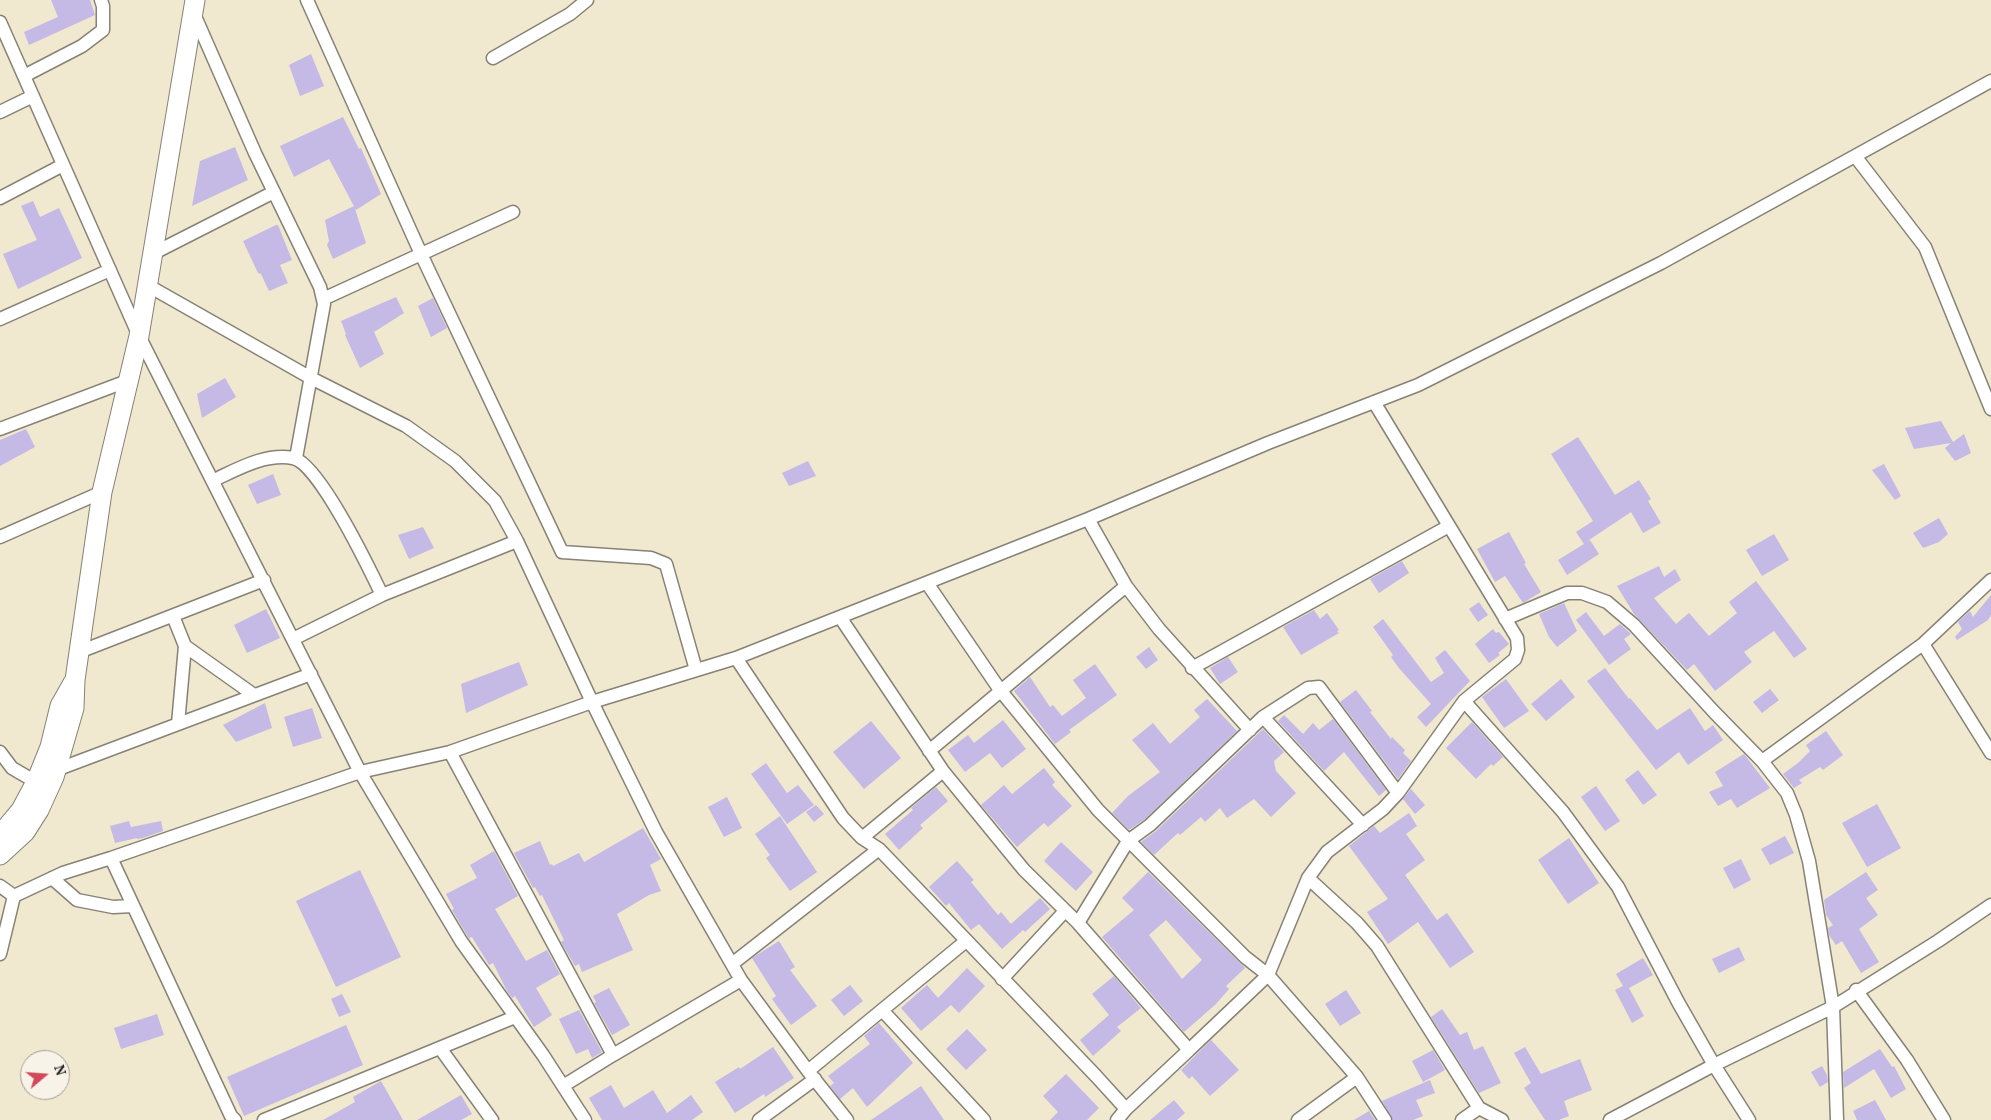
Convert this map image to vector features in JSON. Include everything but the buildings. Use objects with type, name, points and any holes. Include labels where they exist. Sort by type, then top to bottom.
[{"type":"main road","points":[[0,855],[25,832],[39,810],[56,770],[74,708],[75,680],[102,492],[139,336],[194,6]]},
{"type":"main road","points":[[0,835],[21,810],[36,782],[50,747],[60,706],[75,680]]},
{"type":"street","points":[[24,76],[82,46],[103,30],[104,6],[101,0]]},
{"type":"street","points":[[307,0],[421,254],[562,552],[651,558],[666,564],[696,670]]},
{"type":"street","points":[[493,58],[570,14],[587,0]]},
{"type":"street","points":[[194,6],[274,192],[320,287],[323,299],[323,318],[296,458]]},
{"type":"street","points":[[0,22],[139,336],[214,480],[360,772],[460,941],[515,1017],[585,1120]]},
{"type":"street","points":[[14,896],[52,878],[91,864],[360,772],[450,752],[592,702],[736,658],[1088,519],[1268,443],[1418,385],[1661,263],[1991,81]]},
{"type":"street","points":[[0,112],[33,96]]},
{"type":"street","points":[[1855,156],[1925,247],[1991,408]]},
{"type":"street","points":[[0,198],[63,165]]},
{"type":"street","points":[[152,254],[274,192]]},
{"type":"street","points":[[323,299],[513,212]]},
{"type":"street","points":[[0,319],[110,270]]},
{"type":"street","points":[[147,284],[311,378],[406,426],[455,461],[495,501],[517,541],[592,702],[656,832],[741,980],[811,1075],[847,1120]]},
{"type":"street","points":[[0,429],[127,381]]},
{"type":"street","points":[[1117,1120],[1126,1109],[1268,975],[1308,878],[1327,852],[1383,809],[1398,793],[1464,701],[1515,659],[1518,650],[1517,638],[1374,402]]},
{"type":"street","points":[[214,480],[252,462],[278,457],[296,458],[311,471],[347,525],[382,595]]},
{"type":"street","points":[[0,537],[102,492]]},
{"type":"street","points":[[1088,519],[1126,586],[1159,629],[1192,668],[1250,730]]},
{"type":"street","points":[[1192,668],[1449,526]]},
{"type":"street","points":[[293,639],[382,595],[517,541]]},
{"type":"street","points":[[79,652],[264,580]]},
{"type":"street","points":[[1762,761],[1923,644],[1991,580]]},
{"type":"street","points":[[927,583],[1000,690],[1098,810],[1244,957],[1268,975],[1357,1077],[1385,1120]]},
{"type":"street","points":[[929,751],[1126,586]]},
{"type":"street","points":[[1505,619],[1566,593],[1582,594],[1607,602],[1634,625],[1762,761],[1787,793],[1796,815],[1809,862],[1833,1007],[1837,1120]]},
{"type":"street","points":[[173,616],[185,646],[178,724]]},
{"type":"street","points":[[840,617],[943,771],[1024,870],[1078,924],[1189,1050]]},
{"type":"street","points":[[1923,644],[1991,753]]},
{"type":"street","points":[[185,646],[254,695]]},
{"type":"street","points":[[736,658],[844,818],[862,838],[879,849],[1126,1109]]},
{"type":"street","points":[[56,770],[311,674]]},
{"type":"street","points":[[1078,924],[1128,841],[1150,825],[1263,717],[1308,688],[1319,687],[1398,793]]},
{"type":"street","points":[[1464,701],[1563,812],[1618,887],[1678,1002],[1714,1065],[1749,1120]]},
{"type":"street","points":[[1263,717],[1363,825]]},
{"type":"street","points":[[0,752],[12,768],[36,782]]},
{"type":"street","points":[[450,752],[613,1054]]},
{"type":"street","points":[[862,838],[943,771]]},
{"type":"street","points":[[732,964],[879,849]]},
{"type":"street","points":[[111,858],[231,1116],[235,1120]]},
{"type":"street","points":[[52,878],[78,900],[113,907],[133,906]]},
{"type":"street","points":[[1308,878],[1357,923],[1377,946],[1479,1108],[1502,1120]]},
{"type":"street","points":[[0,886],[14,896]]},
{"type":"street","points":[[0,954],[14,896]]},
{"type":"street","points":[[1610,1120],[1714,1065],[1833,1007],[1856,990],[1938,941],[1991,904]]},
{"type":"street","points":[[1002,979],[1065,911]]},
{"type":"street","points":[[759,1120],[882,1010],[966,941]]},
{"type":"street","points":[[563,1086],[613,1054],[741,980]]},
{"type":"street","points":[[1856,990],[1907,1060],[1944,1120]]},
{"type":"street","points":[[882,1010],[984,1120]]},
{"type":"street","points":[[264,1120],[515,1017]]},
{"type":"street","points":[[440,1048],[492,1120]]},
{"type":"street","points":[[1301,1119],[1357,1077]]},
{"type":"street","points":[[1462,1120],[1479,1108]]}]
